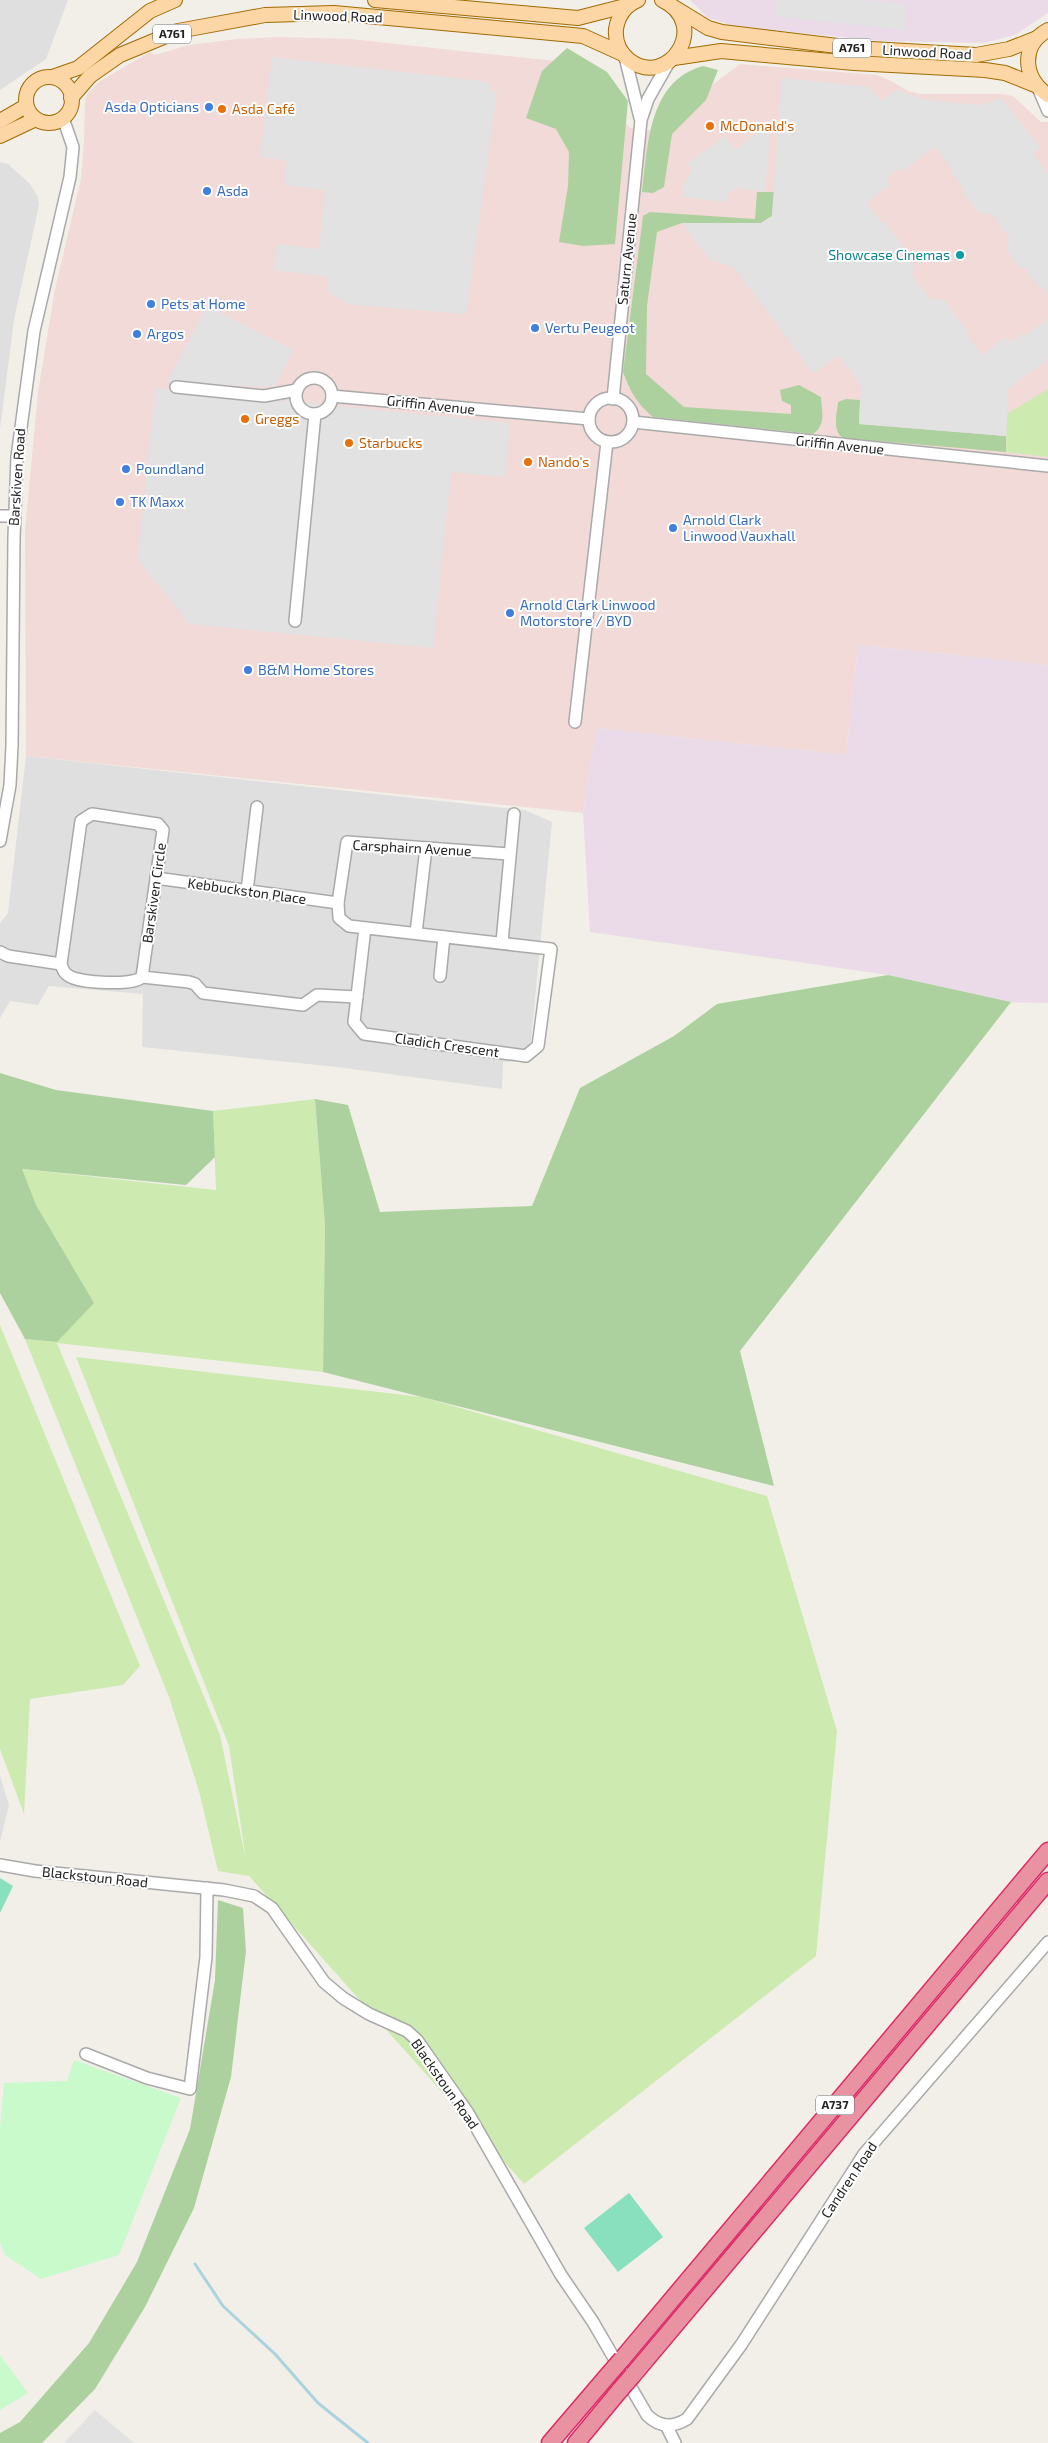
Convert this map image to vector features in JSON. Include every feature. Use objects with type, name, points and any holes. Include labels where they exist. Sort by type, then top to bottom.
[{"type":"highway","name":"A737","points":[[550,2443],[1048,1851]]},
{"type":"highway","name":"A737","points":[[576,2443],[1048,1881]]},
{"type":"main road","name":"A761","points":[[26,106],[28,90],[34,82],[78,68],[150,11],[175,0]]},
{"type":"main road","name":"Linwood Road","points":[[375,0],[578,18],[634,2]]},
{"type":"main road","points":[[624,56],[615,34],[622,13],[634,2]]},
{"type":"main road","points":[[667,2],[680,14],[684,25],[683,43],[672,60]]},
{"type":"main road","name":"Linwood Road","points":[[667,2],[708,28],[722,32],[854,48],[976,55],[1009,49],[1042,34]]},
{"type":"main road","name":"Linwood Road","points":[[71,98],[90,76],[120,55],[178,32],[265,16],[334,13],[583,36],[642,66],[653,67],[672,60],[721,51],[854,63],[985,70],[1005,73],[1041,90]]},
{"type":"main road","points":[[1041,90],[1028,70],[1027,58],[1030,47],[1042,34]]},
{"type":"main road","points":[[52,77],[67,86],[71,98]]},
{"type":"main road","name":"A761","points":[[63,118],[68,111],[71,98]]},
{"type":"main road","points":[[0,121],[26,106],[36,120]]},
{"type":"main road","points":[[0,136],[36,120],[48,123],[63,118]]},
{"type":"street","name":"Saturn Avenue","points":[[624,56],[641,120]]},
{"type":"street","name":"Saturn Avenue","points":[[613,399],[641,120],[648,99],[672,60]]},
{"type":"street","points":[[1041,90],[1048,110]]},
{"type":"street","name":"Barskiven Road","points":[[0,841],[10,785],[12,746],[14,516],[20,423],[34,331],[70,177],[73,147],[63,118]]},
{"type":"street","points":[[315,378],[329,385],[332,396],[329,406],[316,414],[309,413],[300,407],[296,396],[297,390],[303,381],[315,378]]},
{"type":"street","points":[[176,387],[264,396],[297,390]]},
{"type":"street","name":"Griffin Avenue","points":[[332,396],[589,419]]},
{"type":"street","points":[[613,399],[624,403],[629,408],[633,422],[625,437],[617,442],[607,442],[595,435],[589,419],[590,413],[598,403],[613,399]]},
{"type":"street","points":[[295,621],[316,414]]},
{"type":"street","name":"Griffin Avenue","points":[[633,422],[1048,466]]},
{"type":"street","points":[[575,722],[607,442]]},
{"type":"street","points":[[0,516],[14,516]]},
{"type":"street","points":[[247,891],[257,808]]},
{"type":"street","name":"Barskiven Circle","points":[[61,964],[81,821],[92,814],[158,824],[163,830],[142,977]]},
{"type":"street","points":[[338,904],[339,918],[349,926],[502,942],[514,814]]},
{"type":"street","name":"Carsphairn Avenue","points":[[338,904],[347,842],[509,854]]},
{"type":"street","points":[[416,934],[426,848]]},
{"type":"street","name":"Kebbuckston Place","points":[[156,878],[338,904]]},
{"type":"street","name":"Cladich Crescent","points":[[365,928],[354,1022],[364,1034],[526,1056],[538,1046],[551,949],[502,942]]},
{"type":"street","points":[[440,976],[444,937]]},
{"type":"street","points":[[0,952],[8,956],[61,964],[64,972],[71,978],[122,983],[139,980],[142,977],[189,982],[195,984],[203,993],[303,1005],[317,994],[357,998]]},
{"type":"street","name":"Blackstoun Road","points":[[0,1865],[35,1871],[207,1888],[254,1896],[272,1908],[324,1982],[343,1998],[369,2014],[407,2031],[417,2040],[468,2113],[561,2275],[593,2322],[647,2415],[655,2423],[666,2425]]},
{"type":"street","points":[[86,2054],[147,2078],[190,2089],[206,1956],[207,1888]]},
{"type":"street","name":"Candren Road","points":[[666,2425],[676,2425],[687,2419],[741,2344],[864,2154],[1048,1942]]},
{"type":"street","points":[[666,2425],[676,2443]]},
{"type":"shaded area","points":[[0,0],[68,0],[46,59],[0,90]]},
{"type":"shaded area","points":[[690,0],[1048,0],[1048,13],[1015,35],[984,43],[880,41],[734,26],[708,18]]},
{"type":"shaded area","points":[[776,0],[862,0],[908,5],[905,30],[774,16]]},
{"type":"shaded area","points":[[279,37],[350,39],[574,63],[630,128],[652,130],[740,64],[877,75],[908,91],[920,94],[1002,94],[1013,96],[1041,122],[1048,122],[1048,665],[858,645],[846,755],[596,728],[583,813],[26,756],[25,531],[38,392],[55,289],[81,179],[85,101],[88,93],[100,81],[150,52],[155,55],[189,45],[237,39]]},
{"type":"shaded area","points":[[272,57],[490,82],[489,90],[497,92],[466,314],[347,304],[327,291],[328,277],[274,270],[277,244],[319,249],[325,190],[284,185],[287,161],[260,157]]},
{"type":"shaded area","points":[[782,78],[869,87],[881,101],[896,90],[925,100],[982,105],[1001,98],[1040,147],[1033,154],[1048,174],[1048,295],[1024,268],[1021,269],[1006,249],[1009,237],[992,214],[979,213],[963,193],[965,191],[950,171],[952,169],[935,147],[902,171],[900,168],[886,178],[890,185],[867,203],[882,223],[885,222],[914,261],[912,276],[930,299],[944,300],[969,333],[966,334],[982,355],[1006,337],[1011,342],[1022,334],[1025,336],[1048,319],[1048,359],[1008,389],[1006,436],[859,424],[861,385],[839,356],[813,373],[734,267],[710,260],[682,223],[761,223],[772,216]]},
{"type":"shaded area","points":[[760,130],[770,131],[765,192],[736,188],[727,194],[727,202],[682,197],[685,183],[692,170],[687,164],[725,136],[735,150]]},
{"type":"shaded area","points":[[0,162],[8,164],[30,184],[38,197],[39,205],[14,320],[0,429]]},
{"type":"shaded area","points":[[207,306],[293,350],[276,385],[264,387],[167,382]]},
{"type":"shaded area","points":[[155,388],[510,423],[505,477],[451,472],[433,648],[190,624],[138,560]]},
{"type":"shaded area","points":[[858,645],[1048,665],[1048,1003],[1011,1002],[888,975],[590,932],[583,813],[596,728],[846,755]]},
{"type":"shaded area","points":[[26,756],[525,810],[552,822],[529,1061],[503,1062],[502,1089],[337,1067],[142,1047],[143,994],[49,986],[38,1005],[10,1001],[0,1018],[0,923],[8,913]]},
{"type":"shaded area","points":[[0,1776],[9,1805],[0,1842]]},
{"type":"shaded area","points":[[95,2410],[134,2443],[64,2443]]},
{"type":"green space","points":[[567,48],[607,72],[628,101],[615,244],[583,246],[559,242],[568,186],[569,152],[556,129],[526,118],[542,71]]},
{"type":"green space","points":[[703,66],[718,70],[706,100],[672,134],[664,187],[653,193],[642,192],[649,136],[661,100],[671,86],[685,74]]},
{"type":"green space","points":[[757,192],[774,192],[772,216],[761,223],[682,223],[657,232],[647,306],[646,374],[684,407],[791,414],[791,405],[782,401],[780,390],[799,385],[821,397],[822,422],[813,434],[653,417],[635,397],[623,372],[643,216],[650,212],[755,219]]},
{"type":"green space","points":[[1048,389],[1048,457],[1006,452],[1007,414]]},
{"type":"green space","points":[[846,399],[860,400],[859,424],[1006,436],[1006,452],[843,438],[837,431],[836,416],[838,402]]},
{"type":"green space","points":[[888,975],[1011,1002],[740,1351],[774,1486],[323,1372],[325,1226],[315,1099],[348,1105],[380,1212],[532,1206],[580,1088],[674,1036],[717,1004]]},
{"type":"green space","points":[[0,1073],[56,1090],[213,1111],[215,1157],[186,1185],[22,1169],[36,1205],[94,1303],[57,1342],[25,1339],[0,1293]]},
{"type":"green space","points":[[315,1099],[325,1226],[323,1372],[57,1343],[220,1735],[246,1860],[229,1746],[76,1357],[422,1397],[767,1496],[837,1731],[816,1956],[524,2184],[249,1876],[218,1871],[199,1791],[169,1697],[25,1339],[57,1342],[22,1169],[216,1190],[213,1111]]},
{"type":"green space","points":[[0,1325],[140,1666],[123,1685],[30,1699],[24,1814],[0,1749]]},
{"type":"green space","points":[[0,1878],[13,1886],[0,1913]]},
{"type":"green space","points":[[218,1900],[243,1908],[246,1951],[231,2077],[194,2208],[145,2307],[95,2389],[42,2443],[0,2443],[0,2433],[20,2422],[89,2343],[137,2262],[190,2129],[215,1980]]},
{"type":"green space","points":[[74,2060],[181,2098],[119,2255],[41,2279],[5,2255],[0,2243],[0,2128],[4,2083],[67,2081]]},
{"type":"green space","points":[[629,2193],[663,2237],[618,2272],[584,2228]]},
{"type":"green space","points":[[0,2355],[28,2393],[0,2410]]},
{"type":"waterway","points":[[195,2264],[223,2306],[275,2354],[318,2403],[368,2443]]},
{"type":"place","name":"Asda Opticians","points":[[209,107]]},
{"type":"place","name":"Asda Café","points":[[222,109]]},
{"type":"place","name":"McDonald's","points":[[710,126]]},
{"type":"place","name":"Asda","points":[[207,191]]},
{"type":"place","name":"Showcase Cinemas","points":[[960,255]]},
{"type":"place","name":"Pets at Home","points":[[151,304]]},
{"type":"place","name":"Vertu Peugeot","points":[[535,328]]},
{"type":"place","name":"Argos","points":[[137,334]]},
{"type":"place","name":"Greggs","points":[[245,419]]},
{"type":"place","name":"Starbucks","points":[[349,443]]},
{"type":"place","name":"Nando's","points":[[528,462]]},
{"type":"place","name":"Poundland","points":[[126,469]]},
{"type":"place","name":"TK Maxx","points":[[120,502]]},
{"type":"place","name":"Arnold Clark Linwood Vauxhall","points":[[673,528]]},
{"type":"place","name":"Arnold Clark Linwood Motorstore / BYD","points":[[510,613]]},
{"type":"place","name":"B&M Home Stores","points":[[248,670]]}]
